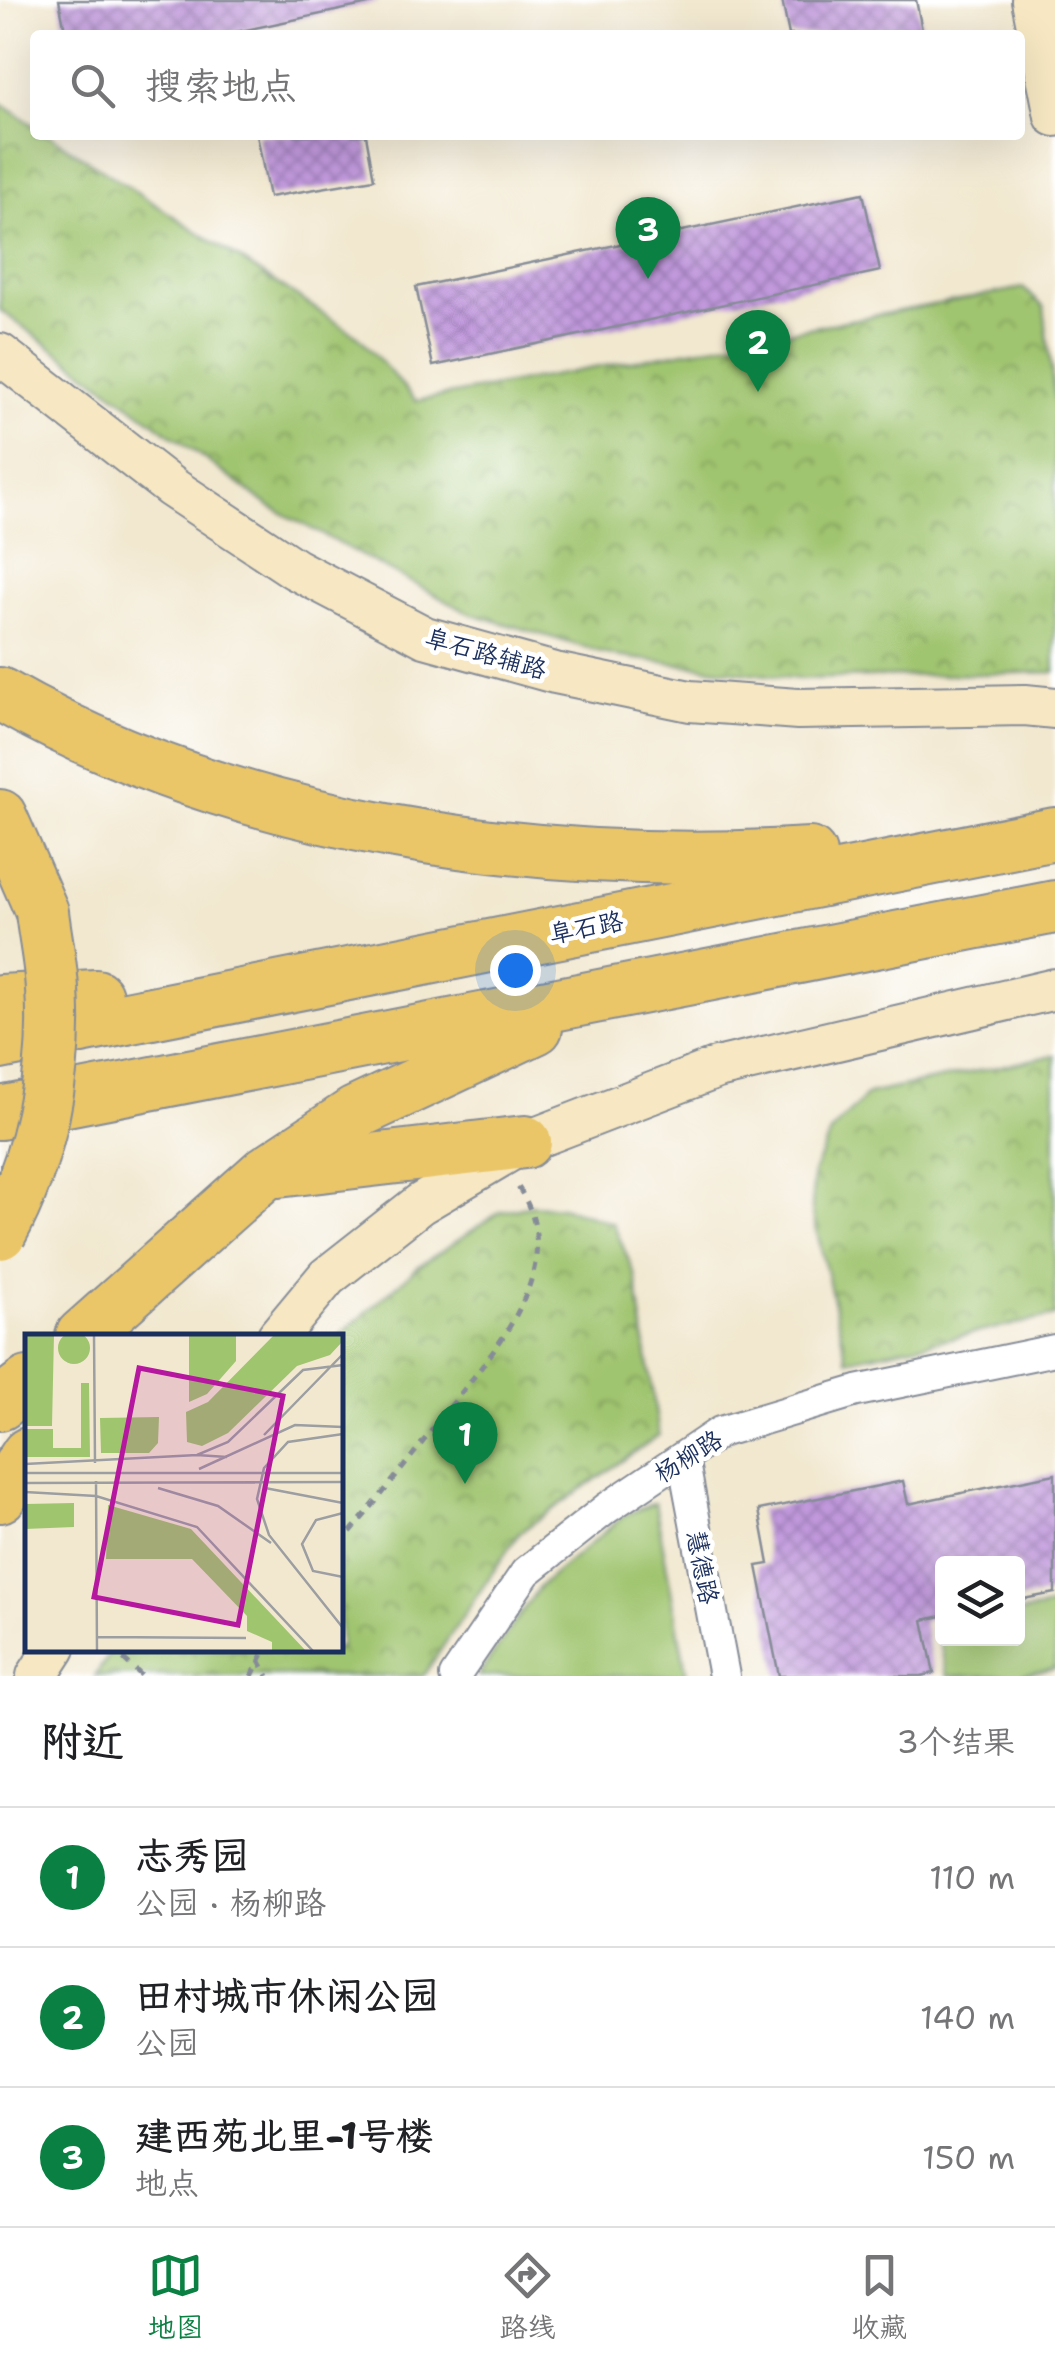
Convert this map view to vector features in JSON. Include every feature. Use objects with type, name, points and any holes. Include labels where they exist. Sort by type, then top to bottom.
[{"type":"highway","points":[[0,694],[48,722],[168,773],[304,811],[446,841],[592,855],[738,859],[1035,838]]},
{"type":"highway","points":[[0,816],[42,912],[52,991],[50,1070],[36,1143],[0,1233]]},
{"type":"highway","name":"阜石路","points":[[0,1043],[1035,838]]},
{"type":"highway","points":[[0,1113],[1044,910]]},
{"type":"highway","points":[[0,1001],[292,985]]},
{"type":"highway","points":[[84,1334],[266,1172],[355,1112],[609,994]]},
{"type":"highway","points":[[266,1172],[513,1151]]},
{"type":"highway","points":[[111,1334],[169,1257]]},
{"type":"highway","points":[[0,1404],[25,1384]]},
{"type":"highway","points":[[0,1496],[25,1458]]},
{"type":"street","points":[[1032,0],[1055,116]]},
{"type":"street","name":"阜石路辅路","points":[[0,354],[202,508],[295,570],[425,637],[555,673],[690,701],[798,709],[1025,705],[1055,708]]},
{"type":"street","points":[[280,1334],[327,1276],[420,1204],[513,1151],[717,1068],[1055,989]]},
{"type":"street","name":"杨柳路","points":[[455,1676],[526,1572],[607,1508],[720,1432],[857,1391],[1055,1350]]},
{"type":"street","name":"慧德路","points":[[683,1458],[724,1676]]},
{"type":"street","points":[[37,1676],[53,1651]]},
{"type":"path","points":[[342,1542],[496,1352],[525,1300],[536,1250],[531,1206],[513,1151]]},
{"type":"path","points":[[115,1651],[142,1676]]},
{"type":"path","points":[[252,1676],[264,1651]]},
{"type":"path","points":[[259,1660],[268,1676]]},
{"type":"green space","points":[[0,103],[30,123],[30,140],[57,140],[359,337],[416,401],[1023,288],[1044,307],[1055,403],[1055,672],[799,679],[614,656],[469,613],[269,506],[0,310]]},
{"type":"green space","points":[[1055,1055],[1055,1316],[847,1360],[812,1210],[813,1173],[831,1132],[868,1094]]},
{"type":"green space","points":[[531,1205],[562,1207],[613,1223],[635,1275],[659,1435],[519,1533],[423,1676],[95,1676],[112,1651],[342,1651],[341,1334],[418,1267],[500,1212]]},
{"type":"green space","points":[[655,1503],[687,1676],[478,1676],[539,1587],[626,1514]]},
{"type":"green space","points":[[1055,1606],[1055,1668],[1014,1676],[947,1676],[941,1646],[1025,1646],[1025,1612]]},
{"type":"building","points":[[59,0],[378,0],[246,30],[65,30]]},
{"type":"building","points":[[782,0],[916,0],[922,30],[788,30]]},
{"type":"building","points":[[258,140],[367,140],[374,179],[269,197]]},
{"type":"building","points":[[863,193],[880,271],[433,366],[416,287]]},
{"type":"building","points":[[1055,1474],[1055,1593],[1025,1599],[1025,1556],[935,1556],[935,1617],[923,1620],[934,1673],[779,1676],[757,1566],[769,1564],[759,1510],[903,1481],[908,1504]]},
{"type":"place","name":"建西苑北里-1号楼","points":[[648,279]]},
{"type":"place","name":"田村城市休闲公园","points":[[758,392]]},
{"type":"place","name":"志秀园","points":[[465,1484]]}]
